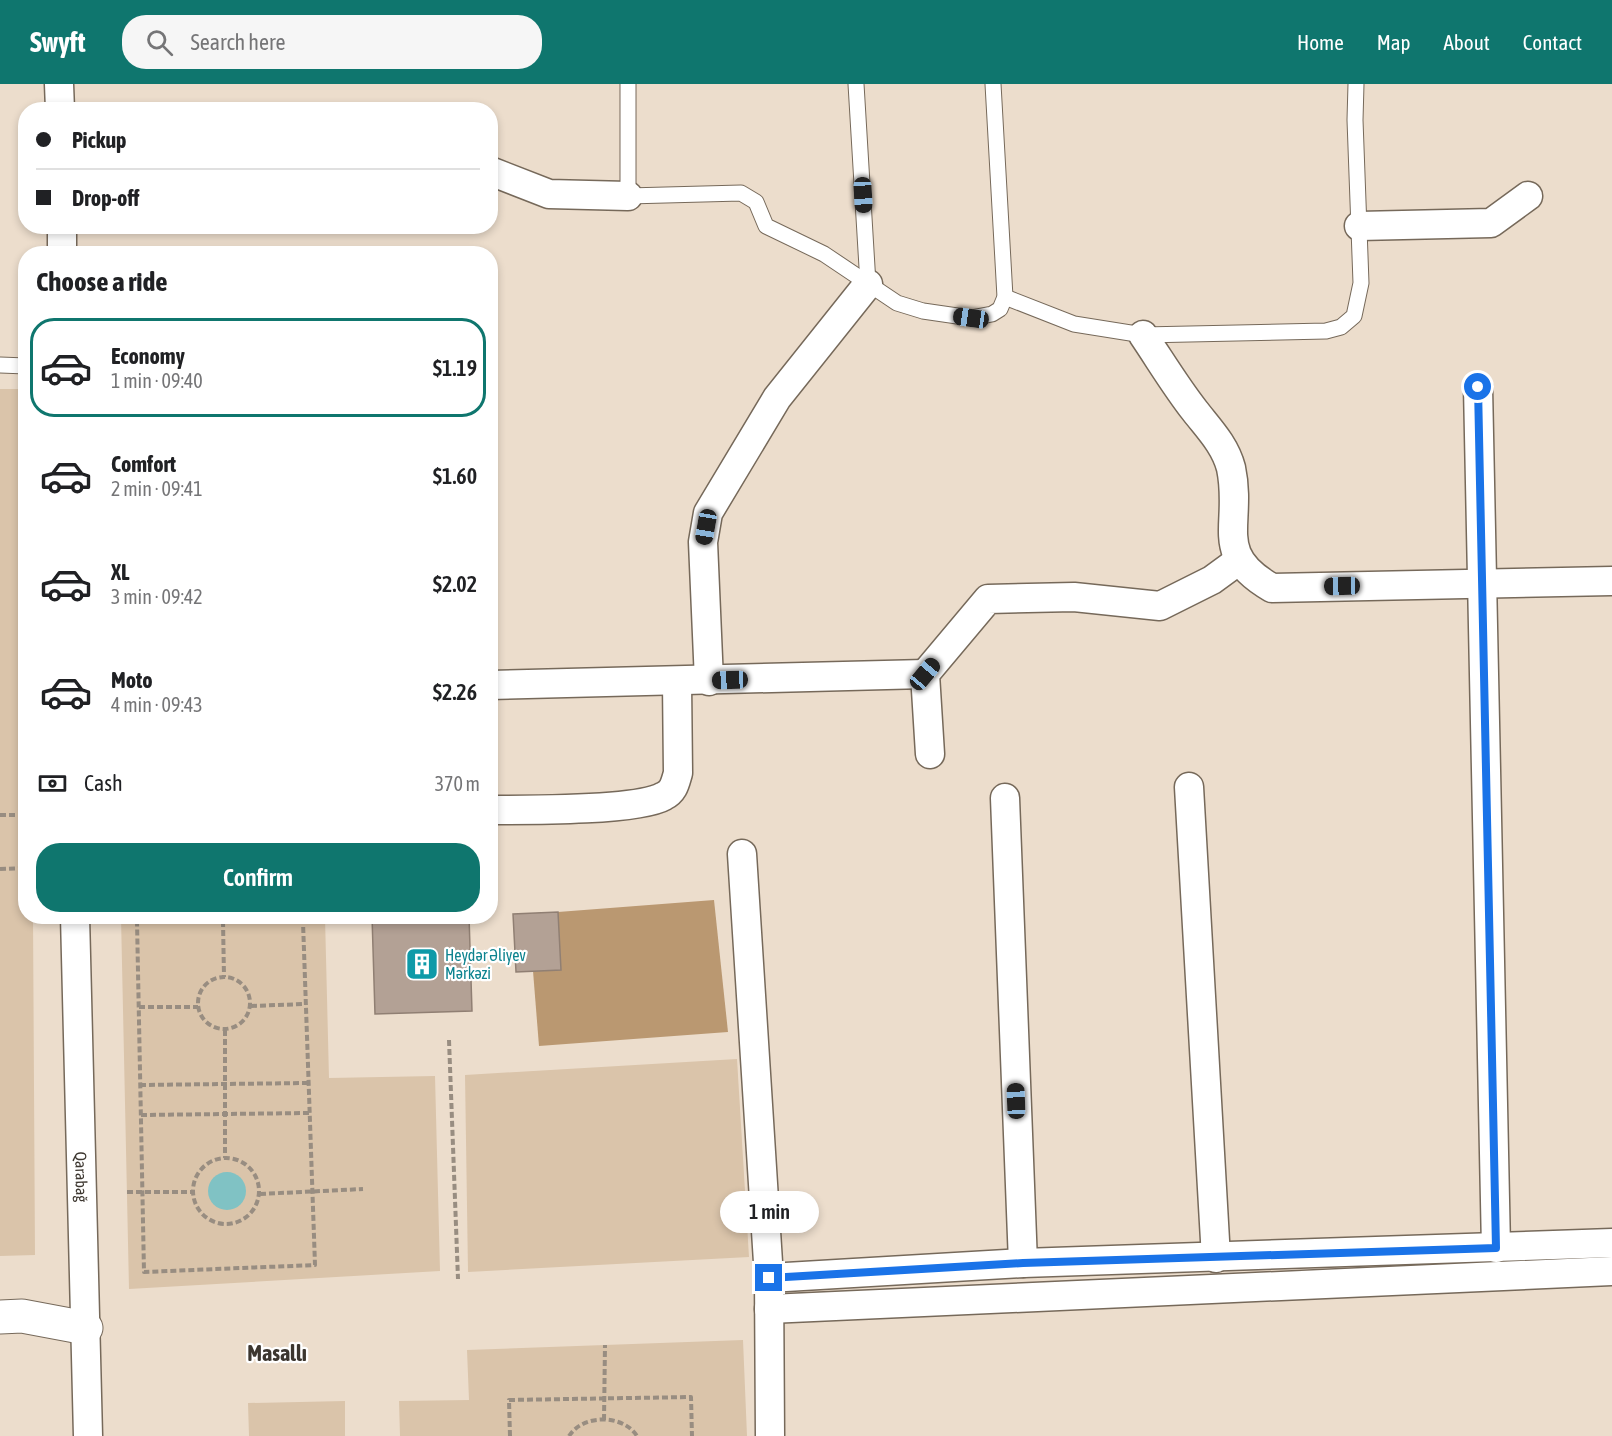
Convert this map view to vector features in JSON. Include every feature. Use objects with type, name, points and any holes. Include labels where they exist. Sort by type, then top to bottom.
[{"type":"street","points":[[59,84],[60,102]]},
{"type":"street","points":[[498,174],[549,194],[628,196]]},
{"type":"street","points":[[1359,226],[1491,223],[1528,196]]},
{"type":"street","points":[[709,681],[703,542],[708,513],[777,398],[868,284]]},
{"type":"street","points":[[1143,335],[1195,411],[1215,433],[1230,467],[1235,515],[1233,541],[1238,561],[1251,576],[1272,588],[1612,581]]},
{"type":"street","points":[[1478,387],[1496,1248]]},
{"type":"street","points":[[930,754],[925,674],[988,599],[1074,597],[1160,606],[1212,580],[1238,561]]},
{"type":"street","points":[[498,685],[925,674]]},
{"type":"street","points":[[498,810],[556,809],[650,802],[666,796],[674,787],[678,773],[677,682]]},
{"type":"street","points":[[1189,787],[1216,1258]]},
{"type":"street","points":[[1005,798],[1023,1263]]},
{"type":"street","points":[[742,854],[769,1278],[770,1436]]},
{"type":"street","name":"Qarabağ","points":[[75,924],[88,1436]]},
{"type":"street","points":[[769,1278],[1023,1263],[1612,1243]]},
{"type":"street","points":[[769,1309],[1612,1271]]},
{"type":"street","points":[[0,1317],[22,1316],[86,1328]]},
{"type":"lane","points":[[628,84],[628,196],[741,193],[756,202],[766,226],[824,254],[897,303],[923,311],[971,318],[992,314],[1000,309],[1005,297],[993,84]]},
{"type":"lane","points":[[856,84],[868,284]]},
{"type":"lane","points":[[1005,297],[1074,324],[1143,335],[1326,332],[1341,327],[1354,316],[1361,284],[1355,120],[1356,84]]},
{"type":"lane","points":[[0,365],[18,366]]},
{"type":"path","points":[[0,815],[18,815]]},
{"type":"path","points":[[0,869],[18,868]]},
{"type":"path","points":[[137,924],[144,1272],[315,1265],[303,924]]},
{"type":"path","points":[[223,924],[224,977]]},
{"type":"path","points":[[224,977],[232,978],[242,984],[249,994],[251,1006],[247,1017],[239,1026],[225,1030],[216,1029],[206,1023],[198,1007],[201,990],[209,981],[224,977]]},
{"type":"path","points":[[251,1006],[305,1004]]},
{"type":"path","points":[[139,1006],[198,1007]]},
{"type":"path","points":[[225,1030],[225,1158]]},
{"type":"path","points":[[450,1040],[458,1279]]},
{"type":"path","points":[[140,1085],[308,1083]]},
{"type":"path","points":[[141,1115],[309,1113]]},
{"type":"path","points":[[225,1158],[245,1163],[257,1177],[260,1194],[253,1211],[240,1222],[223,1225],[206,1219],[195,1205],[193,1192],[192,1188],[198,1171],[212,1160],[225,1158]]},
{"type":"path","points":[[260,1194],[363,1189]]},
{"type":"path","points":[[127,1192],[193,1192]]},
{"type":"path","points":[[604,1420],[605,1345]]},
{"type":"path","points":[[510,1436],[509,1400],[605,1396],[691,1396],[692,1436]]},
{"type":"path","points":[[569,1436],[590,1420],[613,1419],[633,1430],[637,1436]]},
{"type":"shaded area","points":[[0,389],[18,389],[18,924],[33,924],[35,1255],[0,1256]]},
{"type":"shaded area","points":[[714,900],[728,1032],[539,1046],[533,971],[558,912]]},
{"type":"shaded area","points":[[121,924],[325,924],[329,1078],[435,1076],[440,1271],[129,1289]]},
{"type":"shaded area","points":[[737,1059],[749,1257],[468,1272],[465,1075]]},
{"type":"shaded area","points":[[743,1340],[747,1436],[400,1436],[399,1401],[469,1400],[467,1350]]},
{"type":"shaded area","points":[[345,1401],[345,1436],[249,1436],[248,1403]]},
{"type":"water","points":[[227,1172],[241,1177],[246,1191],[241,1205],[227,1210],[213,1205],[208,1191],[213,1177]]},
{"type":"building","points":[[558,912],[561,970],[516,972],[513,914]]},
{"type":"building","name":"Heydər Əliyev Mərkəzi","points":[[372,924],[469,924],[472,1011],[375,1014]]},
{"type":"place","name":"Heydər Əliyev Mərkəzi","points":[[422,964]]},
{"type":"district","name":"Masallı","points":[[277,1353]]},
{"type":"route","points":[[769,1278],[1023,1263],[1496,1248],[1478,387]]}]
